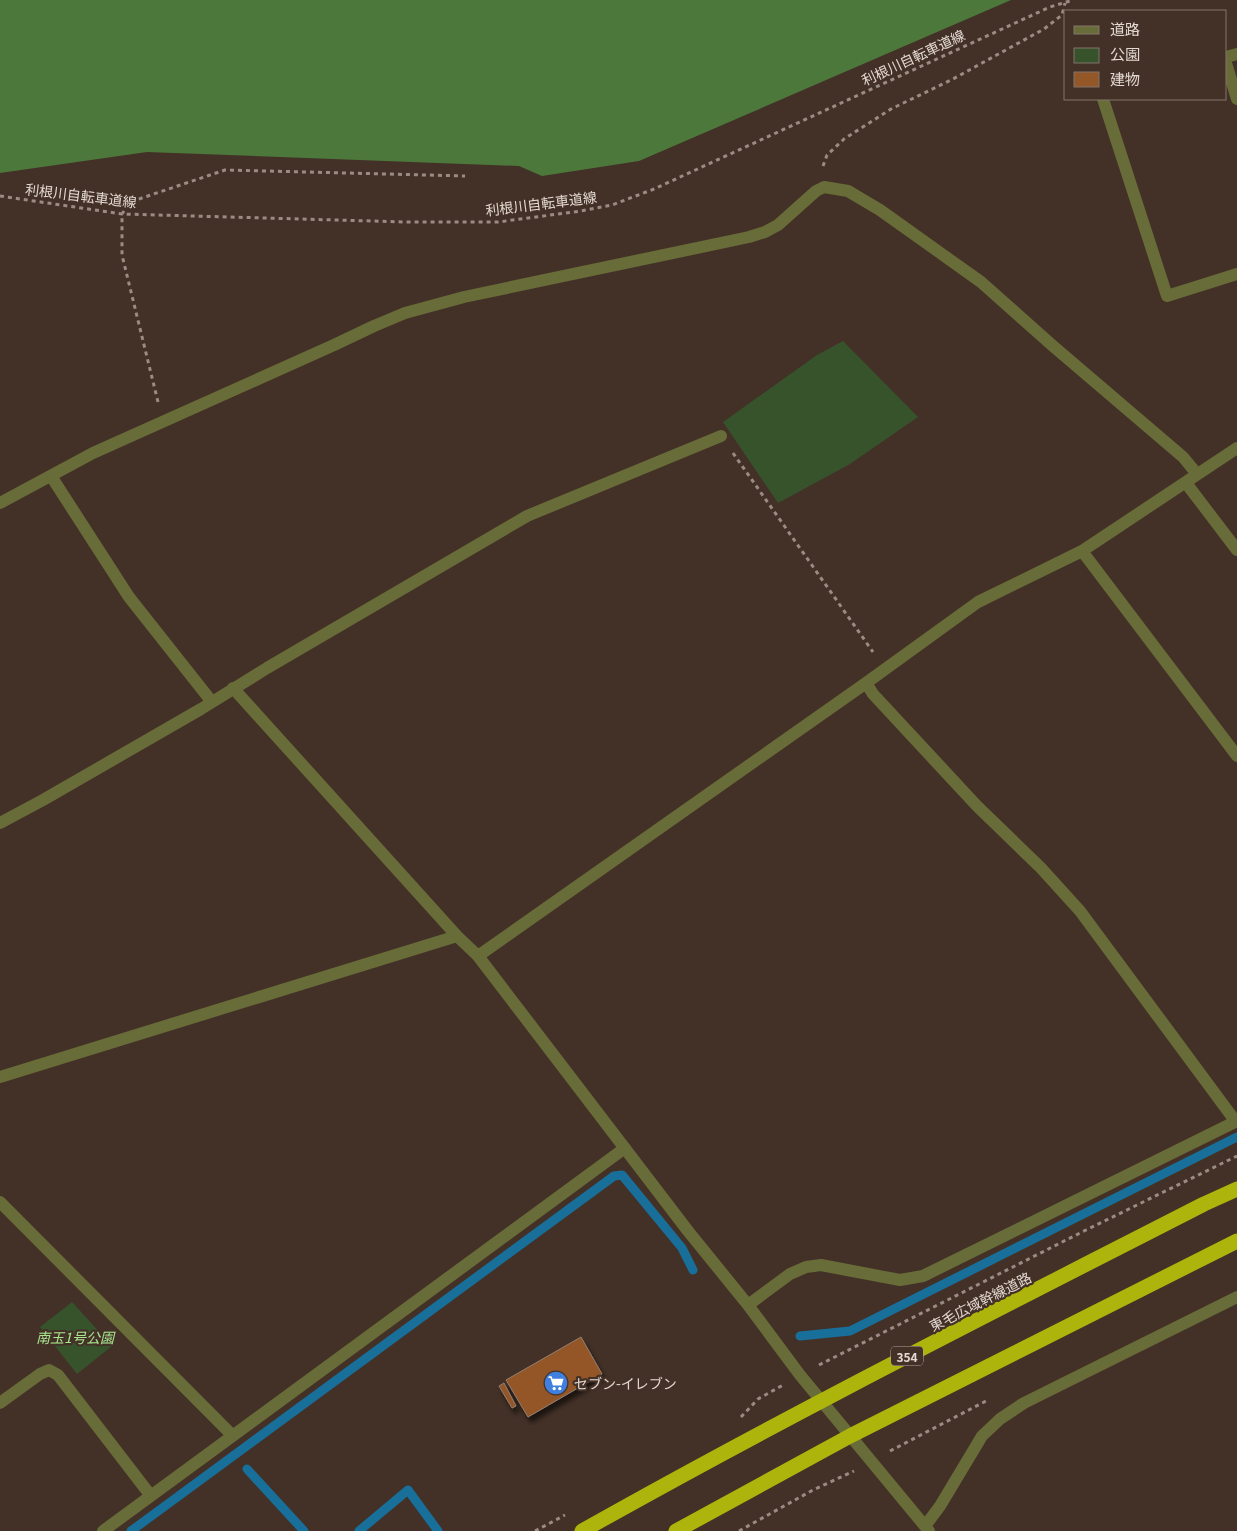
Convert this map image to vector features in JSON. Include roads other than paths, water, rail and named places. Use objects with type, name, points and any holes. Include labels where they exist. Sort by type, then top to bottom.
[{"type":"highway","name":"東毛広域幹線道路","points":[[582,1531],[820,1401],[1237,1189]]},
{"type":"highway","points":[[676,1531],[850,1436],[1237,1241]]},
{"type":"street","points":[[1227,66],[1237,99]]},
{"type":"street","points":[[1103,100],[1167,296],[1237,274]]},
{"type":"street","points":[[0,503],[93,453],[405,313],[464,297],[749,237],[765,232],[778,224],[816,191],[824,187],[848,191],[880,210],[981,282],[1183,457],[1197,474]]},
{"type":"street","points":[[0,823],[212,702],[527,516],[721,436]]},
{"type":"street","points":[[478,956],[978,602],[1082,552],[1237,448]]},
{"type":"street","points":[[51,476],[129,597],[212,702]]},
{"type":"street","points":[[1186,483],[1237,550]]},
{"type":"street","points":[[1082,552],[1232,740],[1237,756]]},
{"type":"street","points":[[748,1305],[790,1274],[806,1267],[821,1265],[900,1280],[923,1276],[1236,1121],[1080,911],[1041,868],[977,806],[873,694],[866,683]]},
{"type":"street","points":[[233,688],[457,936],[478,956],[820,1401],[927,1529],[982,1436],[1000,1419],[1024,1403],[1237,1296]]},
{"type":"street","points":[[0,1077],[457,936]]},
{"type":"street","points":[[103,1531],[625,1148]]},
{"type":"street","points":[[0,1202],[232,1435]]},
{"type":"street","points":[[0,1403],[40,1374],[49,1370],[58,1375],[150,1496]]},
{"type":"waterway","points":[[800,1336],[850,1331],[1237,1137]]},
{"type":"waterway","points":[[131,1531],[614,1176],[622,1175],[682,1248],[693,1270]]},
{"type":"waterway","points":[[247,1469],[304,1531]]},
{"type":"waterway","points":[[359,1531],[408,1490],[438,1531]]},
{"type":"place","name":"セブン-イレブン","points":[[556,1383]]},
{"type":"park label","name":"南玉1号公園","points":[[75,1337]]}]
